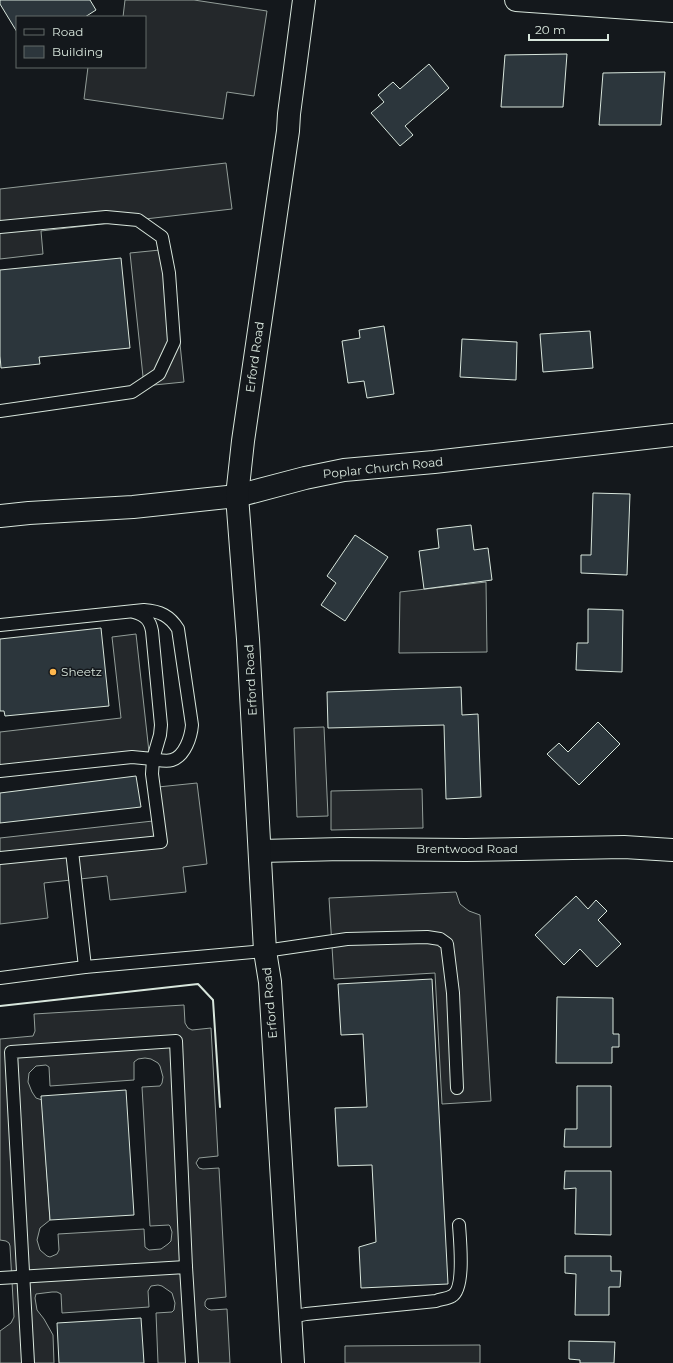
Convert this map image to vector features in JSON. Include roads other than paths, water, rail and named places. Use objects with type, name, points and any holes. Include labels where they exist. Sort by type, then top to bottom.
[{"type":"street","name":"Erford Road","points":[[293,1363],[270,982],[265,951],[261,851],[248,639],[237,496],[243,441],[288,131],[304,0]]},
{"type":"street","points":[[516,0],[673,11]]},
{"type":"street","name":"Poplar Church Road","points":[[0,516],[133,507],[237,496],[305,478],[344,470],[434,462],[673,435]]},
{"type":"street","name":"Brentwood Road","points":[[261,851],[342,849],[466,850],[624,847],[673,850]]},
{"type":"lane","points":[[0,227],[106,217],[138,220],[162,237],[169,273],[174,342],[159,374],[132,392],[0,411]]},
{"type":"lane","points":[[0,626],[144,610],[163,614],[169,618],[178,629],[192,726],[187,744],[178,757],[174,760],[168,761],[132,757],[0,771]]},
{"type":"lane","points":[[0,858],[161,842],[152,774],[153,759],[160,735],[161,725],[152,632],[149,621],[140,614],[131,612]]},
{"type":"lane","points":[[72,851],[85,967]]},
{"type":"lane","points":[[0,978],[85,967],[265,951],[347,939],[427,937],[440,939],[447,944],[453,993],[457,1088]]},
{"type":"lane","points":[[28,1363],[10,1052],[176,1041],[192,1363]]},
{"type":"lane","points":[[291,1317],[306,1314],[436,1301],[452,1296],[457,1290],[462,1263],[459,1225]]},
{"type":"lane","points":[[0,1278],[186,1266]]},
{"type":"place","name":"Sheetz","points":[[53,672]]}]
